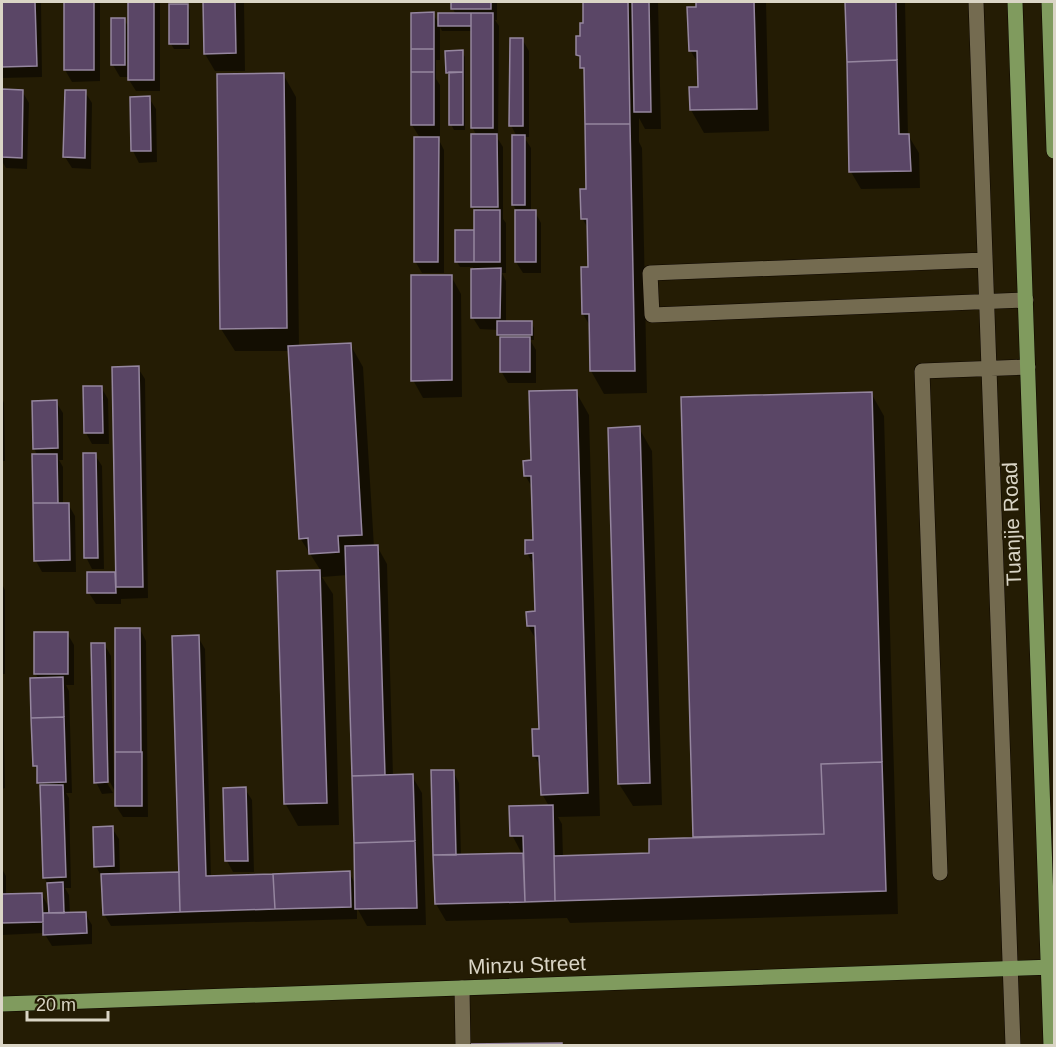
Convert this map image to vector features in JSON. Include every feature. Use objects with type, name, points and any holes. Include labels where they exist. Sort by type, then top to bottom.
[{"type":"main road","name":"Tuanjie Road","points":[[1015,2],[1051,968],[1051,1046]]},
{"type":"main road","points":[[1049,2],[1054,151]]},
{"type":"main road","name":"Minzu Street","points":[[2,1004],[1051,968]]},
{"type":"street","points":[[976,2],[1012,1046]]},
{"type":"street","points":[[986,260],[650,273],[652,315],[1026,300]]},
{"type":"street","points":[[940,873],[922,371],[1028,367]]},
{"type":"street","points":[[462,988],[463,1046]]},
{"type":"building","points":[[2,2],[35,2],[37,66],[2,67]]},
{"type":"building","points":[[64,2],[94,2],[94,70],[64,70]]},
{"type":"building","points":[[128,2],[154,2],[154,80],[128,80]]},
{"type":"building","points":[[203,2],[235,2],[236,53],[204,54]]},
{"type":"building","points":[[451,2],[491,2],[491,9],[451,9]]},
{"type":"building","points":[[583,2],[628,2],[630,124],[585,124],[584,68],[580,68],[580,56],[576,55],[576,36],[580,36],[580,23],[583,23]]},
{"type":"building","points":[[632,2],[649,2],[651,112],[634,112]]},
{"type":"building","points":[[696,2],[754,2],[757,109],[690,110],[689,87],[698,87],[697,51],[689,51],[687,7],[696,7]]},
{"type":"building","points":[[845,2],[896,2],[897,60],[847,62]]},
{"type":"building","points":[[169,4],[188,4],[188,44],[169,44]]},
{"type":"building","points":[[434,12],[434,49],[411,49],[411,13]]},
{"type":"building","points":[[438,13],[471,13],[471,26],[438,26]]},
{"type":"building","points":[[471,13],[493,13],[493,128],[471,128]]},
{"type":"building","points":[[111,18],[125,18],[125,65],[111,65]]},
{"type":"building","points":[[510,38],[523,38],[523,126],[509,126]]},
{"type":"building","points":[[411,49],[434,49],[434,72],[411,72]]},
{"type":"building","points":[[463,50],[463,72],[446,73],[445,51]]},
{"type":"building","points":[[897,60],[899,134],[909,134],[911,171],[849,172],[847,62]]},
{"type":"building","points":[[411,72],[434,72],[434,125],[411,125]]},
{"type":"building","points":[[449,72],[463,72],[463,125],[449,125]]},
{"type":"building","points":[[284,73],[287,328],[220,329],[217,74]]},
{"type":"building","points":[[2,89],[23,90],[22,158],[2,157]]},
{"type":"building","points":[[65,90],[86,90],[85,158],[63,157]]},
{"type":"building","points":[[150,96],[151,151],[131,151],[130,97]]},
{"type":"building","points":[[585,124],[630,124],[635,371],[590,371],[589,314],[582,314],[581,267],[588,267],[587,219],[581,219],[580,189],[586,189]]},
{"type":"building","points":[[471,134],[497,134],[498,207],[471,207]]},
{"type":"building","points":[[512,135],[525,135],[525,205],[512,205]]},
{"type":"building","points":[[414,137],[439,137],[438,262],[414,262]]},
{"type":"building","points":[[474,210],[500,210],[500,262],[474,262]]},
{"type":"building","points":[[515,210],[536,210],[536,262],[515,262]]},
{"type":"building","points":[[455,230],[474,230],[474,262],[455,262]]},
{"type":"building","points":[[501,268],[500,318],[471,318],[471,269]]},
{"type":"building","points":[[411,275],[452,275],[452,380],[411,381]]},
{"type":"building","points":[[497,321],[532,321],[532,335],[497,335]]},
{"type":"building","points":[[500,337],[530,337],[530,372],[500,372]]},
{"type":"building","points":[[351,343],[362,535],[338,536],[339,552],[309,554],[308,538],[299,539],[288,346]]},
{"type":"building","points":[[139,366],[143,587],[116,587],[112,367]]},
{"type":"building","points":[[83,386],[102,386],[103,433],[84,433]]},
{"type":"building","points":[[577,390],[588,793],[541,795],[539,756],[533,756],[532,729],[539,729],[535,626],[527,626],[526,612],[535,611],[533,553],[525,554],[525,540],[533,540],[531,476],[524,476],[523,461],[531,460],[529,391]]},
{"type":"building","points":[[872,392],[882,762],[821,764],[824,834],[693,837],[681,397]]},
{"type":"building","points":[[57,400],[58,448],[33,449],[32,401]]},
{"type":"building","points":[[640,426],[650,783],[618,784],[608,428]]},
{"type":"building","points":[[83,453],[96,453],[98,558],[84,558]]},
{"type":"building","points":[[32,454],[57,454],[58,503],[33,503]]},
{"type":"building","points":[[33,503],[69,503],[70,560],[34,561]]},
{"type":"building","points":[[378,545],[385,775],[352,776],[345,546]]},
{"type":"building","points":[[320,570],[327,803],[284,804],[277,571]]},
{"type":"building","points":[[87,572],[115,572],[116,593],[87,593]]},
{"type":"building","points":[[115,628],[140,628],[141,752],[115,752]]},
{"type":"building","points":[[34,632],[68,632],[68,674],[34,674]]},
{"type":"building","points":[[199,635],[206,876],[273,874],[275,909],[180,912],[172,636]]},
{"type":"building","points":[[91,643],[105,643],[108,782],[94,783]]},
{"type":"building","points":[[63,677],[64,717],[31,718],[30,678]]},
{"type":"building","points":[[64,717],[66,782],[37,783],[37,766],[33,766],[31,718]]},
{"type":"building","points":[[115,752],[142,752],[142,806],[115,806]]},
{"type":"building","points":[[882,762],[886,891],[555,901],[554,856],[649,853],[649,839],[824,834],[821,764]]},
{"type":"building","points":[[431,770],[454,770],[456,855],[433,855]]},
{"type":"building","points":[[413,774],[415,841],[354,843],[352,776]]},
{"type":"building","points":[[40,785],[63,785],[66,877],[43,878]]},
{"type":"building","points":[[246,787],[248,861],[225,861],[223,788]]},
{"type":"building","points":[[553,805],[555,901],[525,902],[523,836],[510,836],[509,806]]},
{"type":"building","points":[[113,826],[114,866],[94,867],[93,827]]},
{"type":"building","points":[[415,841],[417,908],[355,909],[354,843]]},
{"type":"building","points":[[523,853],[525,902],[435,904],[433,855]]},
{"type":"building","points":[[350,871],[351,907],[275,909],[273,874]]},
{"type":"building","points":[[179,872],[180,912],[103,915],[101,874]]},
{"type":"building","points":[[63,882],[64,913],[49,913],[47,883]]},
{"type":"building","points":[[42,893],[43,922],[2,923],[2,894]]},
{"type":"building","points":[[86,912],[87,933],[43,935],[43,913]]},
{"type":"building","points":[[562,1043],[562,1046],[469,1046],[469,1044]]}]
